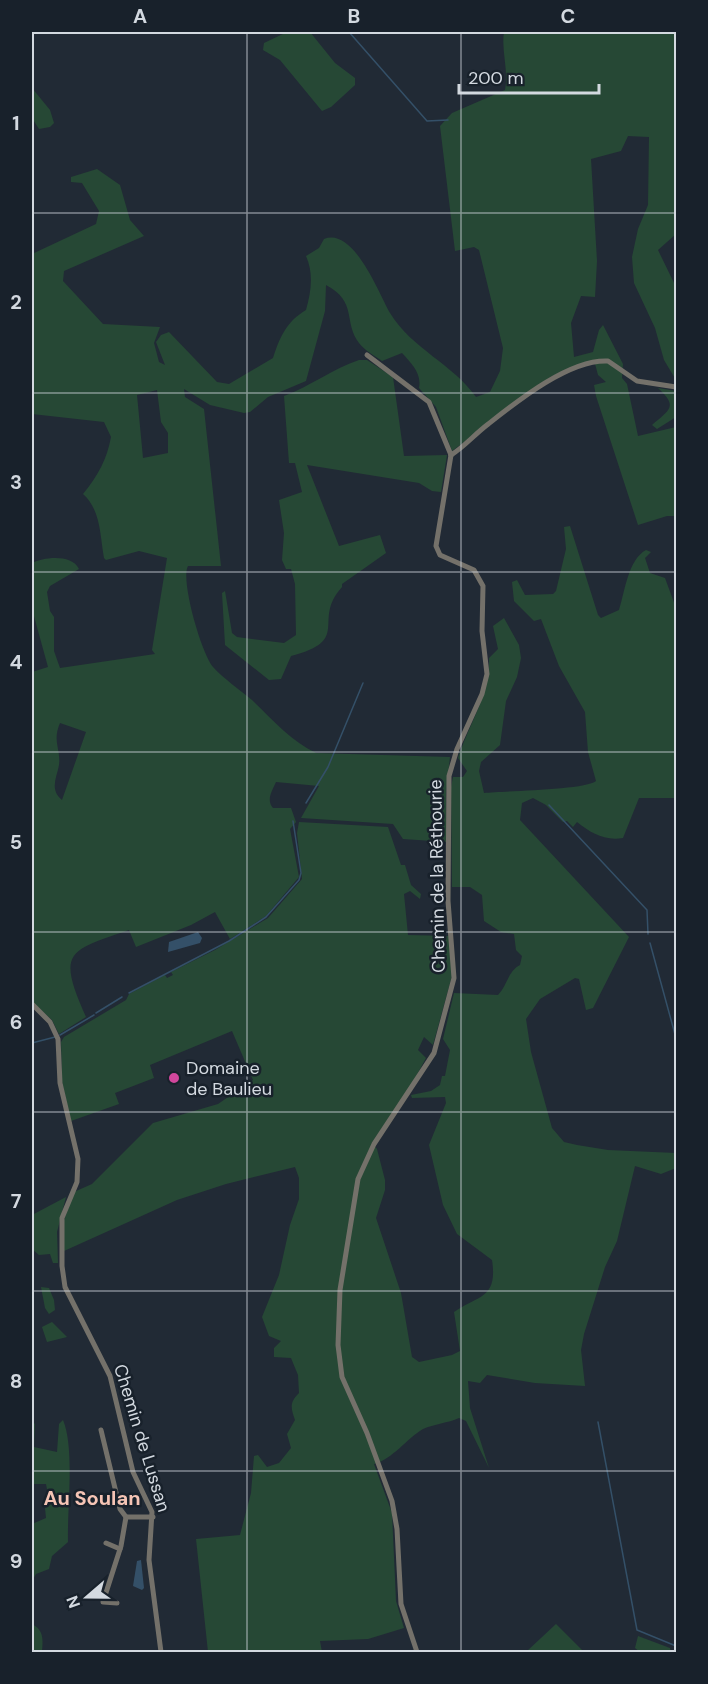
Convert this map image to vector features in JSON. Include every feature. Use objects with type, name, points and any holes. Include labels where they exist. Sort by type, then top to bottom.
[{"type":"street","points":[[368,355],[429,402],[451,455],[486,426],[544,384],[584,364],[608,361],[638,381],[676,387]]},
{"type":"street","name":"Chemin de la Réthourie","points":[[417,1653],[401,1604],[397,1529],[392,1501],[367,1433],[349,1397],[338,1359],[340,1290],[355,1193],[361,1169],[374,1144],[434,1053],[454,978],[448,901],[449,776],[452,760],[482,694],[487,674],[482,631],[483,586],[479,578],[464,564],[440,555],[436,546],[451,455]]},
{"type":"street","name":"Chemin de Lussan","points":[[32,1004],[50,1022],[58,1039],[60,1083],[78,1159],[77,1182],[62,1218],[62,1266],[65,1287],[110,1376],[132,1472],[153,1517],[149,1560],[161,1653]]},
{"type":"street","points":[[101,1430],[120,1509],[126,1516],[153,1517]]},
{"type":"street","points":[[117,1603],[103,1602],[120,1549],[126,1516]]},
{"type":"street","points":[[106,1543],[120,1549]]},
{"type":"green space","points":[[287,32],[310,32],[335,63],[355,78],[355,85],[331,107],[322,111],[280,60],[263,50],[264,43]]},
{"type":"green space","points":[[504,32],[676,32],[676,234],[658,250],[676,287],[676,380],[664,360],[655,328],[634,283],[632,257],[638,229],[648,205],[649,137],[628,136],[621,151],[591,159],[597,261],[595,297],[581,296],[571,323],[574,357],[593,352],[599,330],[603,325],[623,364],[622,378],[627,384],[638,436],[676,427],[676,516],[667,516],[638,525],[596,396],[594,385],[606,382],[598,375],[594,360],[552,376],[452,451],[436,407],[419,388],[419,378],[412,365],[402,353],[382,361],[364,348],[354,335],[342,298],[326,285],[325,311],[306,381],[268,397],[250,412],[244,413],[210,405],[184,389],[185,397],[204,409],[221,566],[188,566],[186,574],[193,617],[208,660],[217,671],[282,729],[316,753],[450,757],[446,794],[447,842],[403,839],[393,824],[301,818],[319,786],[276,782],[270,795],[270,802],[273,808],[291,808],[296,822],[290,829],[299,877],[266,916],[230,939],[215,912],[191,925],[136,947],[129,930],[92,943],[73,957],[71,966],[72,979],[86,1017],[59,1034],[52,1020],[32,1002],[32,672],[48,667],[32,609],[32,563],[57,558],[70,561],[79,569],[50,586],[47,592],[50,611],[54,617],[54,651],[60,668],[155,654],[152,650],[167,558],[139,551],[106,560],[104,558],[96,515],[89,500],[83,494],[93,481],[107,453],[111,437],[104,422],[32,414],[32,254],[96,224],[99,211],[82,183],[71,182],[71,177],[97,169],[120,185],[130,220],[144,236],[64,271],[63,281],[103,324],[160,327],[154,343],[159,362],[165,365],[156,342],[161,335],[169,332],[217,382],[229,384],[273,358],[285,331],[293,320],[306,310],[311,283],[306,256],[319,248],[324,239],[335,238],[355,252],[364,264],[390,313],[409,336],[456,375],[476,397],[490,392],[500,371],[503,348],[479,250],[474,247],[455,251],[440,126],[452,113],[505,90]],"holes":[[[157,390],[161,422],[168,433],[168,453],[143,458],[137,395]],[[60,723],[86,732],[62,800],[55,787],[59,765],[57,735]]]},
{"type":"green space","points":[[32,88],[50,110],[54,123],[50,127],[39,129],[32,118]]},
{"type":"green space","points":[[359,360],[367,360],[393,377],[404,456],[447,455],[441,492],[432,491],[419,483],[307,465],[339,546],[380,535],[386,553],[342,584],[333,599],[326,636],[321,643],[310,650],[291,656],[281,679],[269,680],[225,645],[222,593],[225,591],[232,633],[237,637],[284,643],[296,635],[295,584],[291,569],[286,569],[282,560],[284,533],[279,500],[302,492],[295,463],[289,463],[284,396]]},
{"type":"green space","points":[[658,388],[676,391],[676,417],[657,429],[652,425],[667,412],[670,404]]},
{"type":"green space","points":[[570,526],[598,615],[601,618],[619,610],[631,568],[646,550],[651,552],[645,558],[650,573],[665,578],[676,608],[676,798],[639,798],[623,838],[616,839],[598,835],[577,822],[573,827],[567,821],[563,822],[546,805],[533,798],[522,803],[520,820],[629,937],[593,1008],[586,1010],[579,979],[575,978],[540,999],[526,1019],[531,1052],[552,1128],[564,1142],[608,1150],[676,1153],[676,1168],[661,1174],[635,1166],[617,1241],[605,1267],[584,1334],[581,1350],[585,1386],[535,1383],[487,1375],[480,1383],[468,1381],[470,1408],[489,1468],[466,1421],[459,1418],[423,1429],[387,1458],[374,1464],[392,1513],[396,1601],[404,1628],[368,1639],[320,1641],[322,1652],[208,1652],[196,1539],[240,1535],[251,1493],[254,1456],[258,1455],[267,1467],[279,1463],[291,1448],[287,1434],[295,1420],[292,1406],[299,1393],[298,1375],[291,1358],[274,1357],[274,1348],[281,1341],[269,1336],[262,1317],[279,1275],[290,1225],[299,1199],[299,1178],[295,1167],[226,1184],[177,1200],[64,1251],[64,1220],[74,1192],[92,1184],[153,1123],[218,1104],[253,1080],[232,1031],[150,1065],[154,1078],[115,1093],[119,1104],[71,1121],[62,1082],[61,1042],[64,1037],[126,1000],[129,994],[165,975],[167,978],[173,975],[171,972],[215,950],[268,918],[302,879],[297,833],[299,822],[388,827],[401,865],[405,865],[411,885],[421,894],[420,899],[410,891],[404,894],[408,935],[450,936],[452,976],[433,1045],[424,1037],[418,1050],[426,1058],[413,1082],[372,1143],[377,1149],[385,1180],[385,1190],[376,1218],[401,1293],[412,1357],[419,1362],[460,1351],[454,1312],[489,1289],[493,1273],[492,1260],[457,1234],[443,1205],[429,1145],[446,1103],[445,1097],[412,1098],[411,1095],[431,1091],[440,1085],[442,1076],[445,1076],[450,1050],[443,1039],[454,993],[498,995],[513,971],[520,965],[522,956],[516,950],[514,934],[501,932],[484,921],[482,895],[470,887],[452,887],[451,787],[453,777],[463,777],[467,771],[458,758],[483,697],[489,658],[498,649],[493,626],[504,618],[519,645],[521,658],[517,677],[506,701],[500,745],[481,762],[479,771],[484,793],[561,788],[596,781],[588,752],[585,712],[559,666],[541,619],[534,621],[514,601],[512,582],[517,580],[525,595],[553,594],[556,591],[566,549],[564,527]]},
{"type":"green space","points":[[66,1197],[57,1232],[58,1263],[53,1263],[50,1254],[39,1255],[32,1249],[32,1215]]},
{"type":"green space","points":[[41,1287],[49,1288],[54,1300],[55,1310],[49,1314],[45,1308]]},
{"type":"green space","points":[[52,1322],[67,1337],[47,1342],[42,1327]]},
{"type":"green space","points":[[63,1420],[67,1432],[70,1462],[68,1542],[52,1556],[49,1569],[36,1574],[32,1581],[32,1524],[46,1518],[45,1508],[50,1505],[46,1484],[33,1484],[32,1426],[35,1423],[34,1447],[57,1452],[59,1424]]},
{"type":"green space","points":[[32,1624],[41,1632],[42,1652],[32,1652]]},
{"type":"green space","points":[[556,1624],[584,1652],[526,1652]]},
{"type":"green space","points":[[638,1636],[670,1648],[671,1652],[640,1652],[635,1648]]},
{"type":"water","points":[[198,932],[202,938],[200,943],[168,952],[169,942]]},
{"type":"water","points":[[141,1560],[144,1588],[142,1590],[133,1586],[137,1561]]},
{"type":"waterway","points":[[349,32],[427,121],[448,120]]},
{"type":"waterway","points":[[306,803],[328,767],[363,683]]},
{"type":"waterway","points":[[549,805],[647,910],[648,934]]},
{"type":"waterway","points":[[129,993],[229,941],[266,917],[299,880],[301,873],[293,821]]},
{"type":"waterway","points":[[650,943],[676,1038]]},
{"type":"waterway","points":[[96,1013],[122,997]]},
{"type":"waterway","points":[[60,1035],[94,1015]]},
{"type":"waterway","points":[[32,1043],[55,1037]]},
{"type":"waterway","points":[[598,1422],[637,1630],[676,1646]]},
{"type":"place","name":"Domaine de Baulieu","points":[[174,1078]]},
{"type":"district","name":"Au Soulan","points":[[92,1498]]}]
